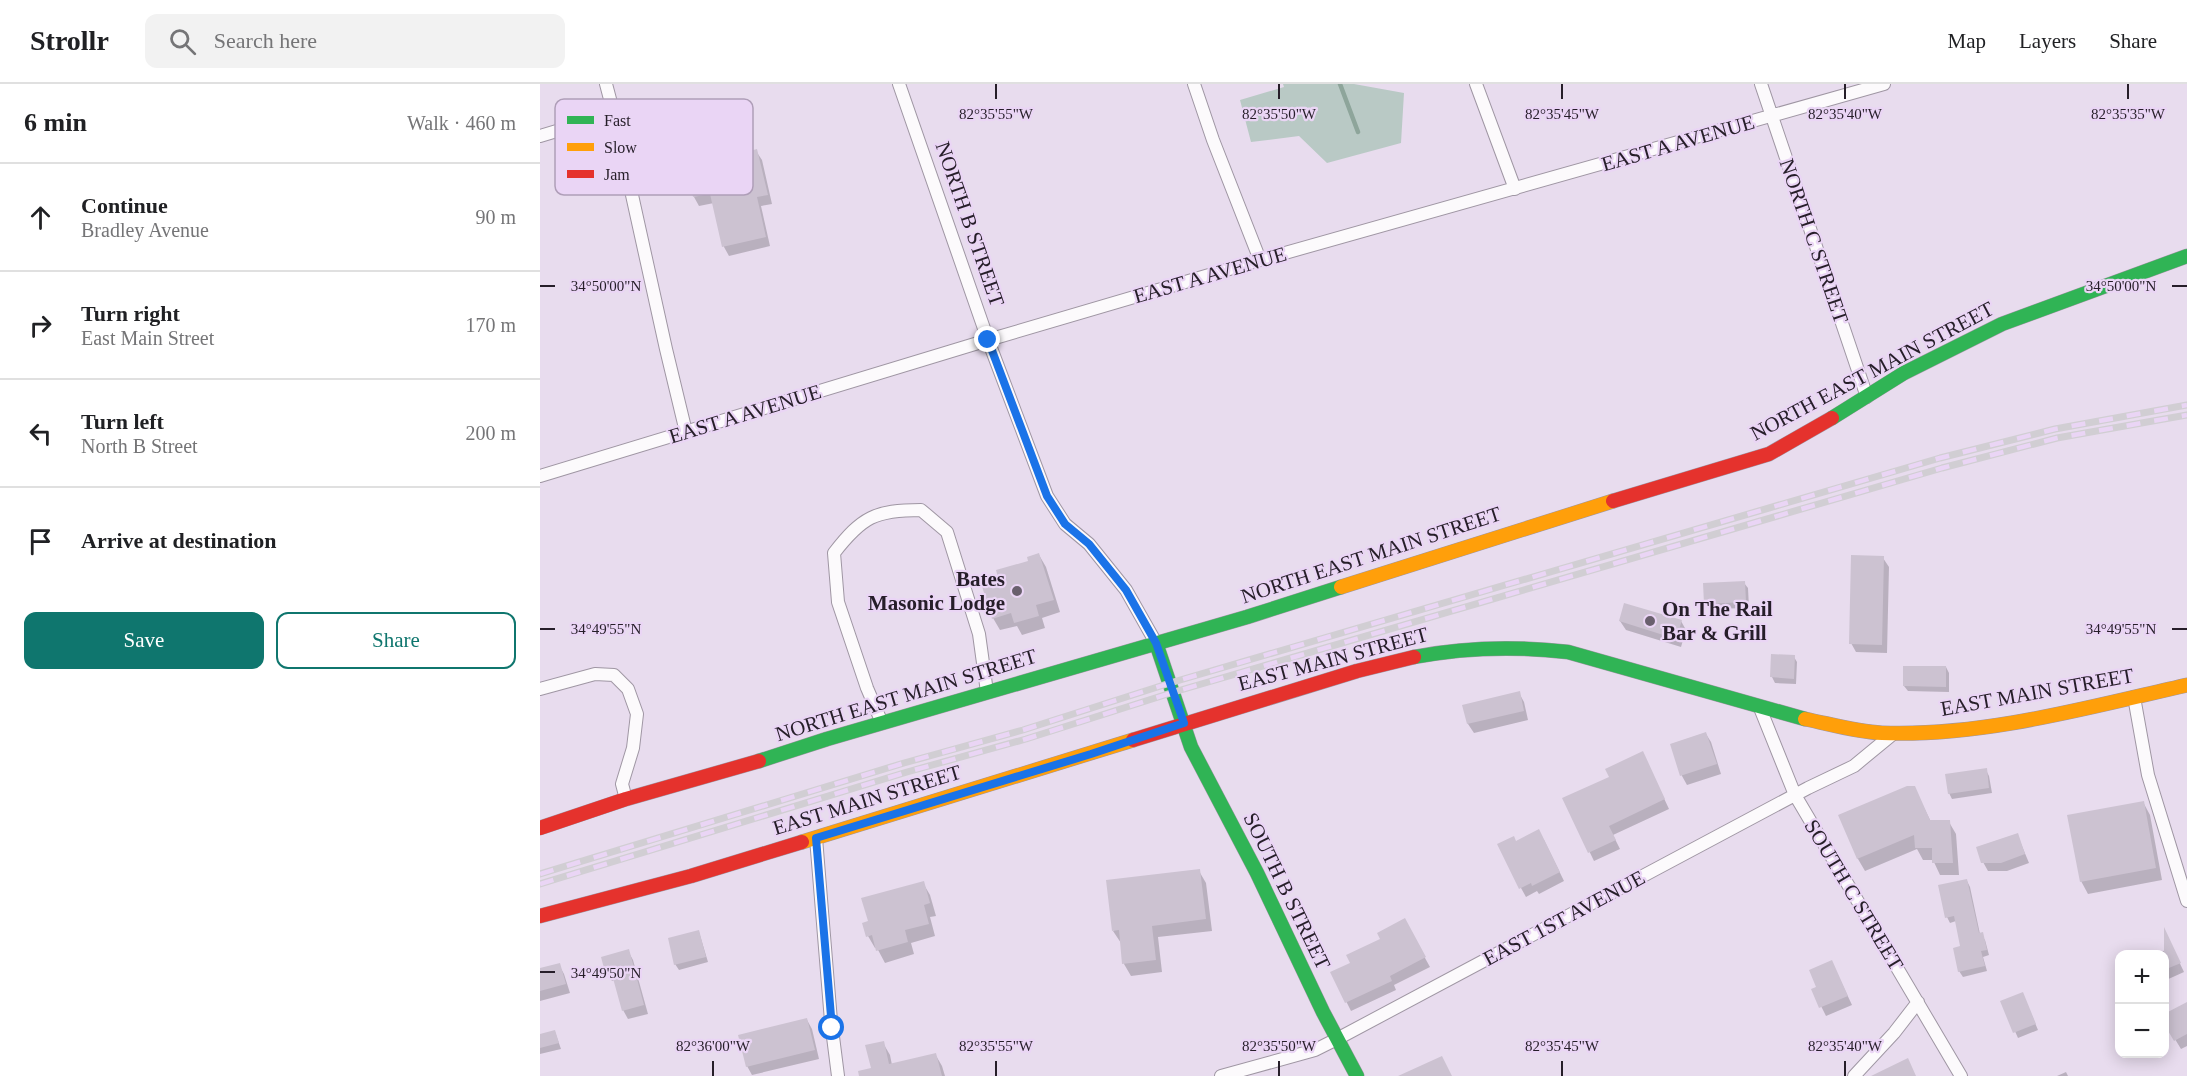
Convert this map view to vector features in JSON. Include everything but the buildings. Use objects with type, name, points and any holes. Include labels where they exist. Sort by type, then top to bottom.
[{"type":"street","points":[[606,84],[610,99]]},
{"type":"street","name":"NORTH B STREET","points":[[899,84],[988,340],[1047,496],[1065,524],[1089,544],[1119,580],[1156,643],[1184,723]]},
{"type":"street","points":[[1194,84],[1213,140],[1260,260]]},
{"type":"street","points":[[1476,84],[1515,189]]},
{"type":"street","name":"NORTH C STREET","points":[[1761,84],[1867,397]]},
{"type":"street","name":"EAST A AVENUE","points":[[540,476],[1260,260],[1884,84]]},
{"type":"street","points":[[540,136],[555,132]]},
{"type":"street","points":[[632,195],[686,432]]},
{"type":"street","name":"NORTH EAST MAIN STREET","points":[[540,828],[626,799],[1247,617],[1538,524],[1768,454],[1904,373],[2002,324],[2187,256]]},
{"type":"street","points":[[882,723],[867,688],[838,602],[834,553],[851,531],[870,517],[896,510],[921,510],[947,532],[979,634],[987,692]]},
{"type":"street","name":"EAST MAIN STREET","points":[[540,916],[691,876],[1091,754],[1184,723],[1413,656],[1453,649],[1494,646],[1534,647],[1568,652],[1760,708],[1840,727],[1879,733],[1924,733],[1985,727],[2187,685]]},
{"type":"street","points":[[540,689],[595,674],[614,675],[628,689],[637,714],[633,748],[622,784],[626,799]]},
{"type":"street","points":[[2134,697],[2148,775],[2187,901]]},
{"type":"street","name":"SOUTH C STREET","points":[[1760,708],[1795,795],[1961,1076]]},
{"type":"street","name":"SOUTH B STREET","points":[[1184,723],[1191,747],[1204,775],[1257,873],[1357,1076]]},
{"type":"street","name":"EAST 1ST AVENUE","points":[[1221,1076],[1315,1050],[1337,1039],[1795,795],[1854,766],[1894,733]]},
{"type":"street","points":[[816,838],[831,1021],[838,1076]]},
{"type":"street","points":[[1854,1076],[1894,1033],[1918,1002]]},
{"type":"shaded area","points":[[1283,84],[1354,84],[1404,93],[1401,143],[1327,163],[1299,136],[1251,142],[1240,100],[1284,87]]},
{"type":"waterway","points":[[1340,84],[1358,132]]},
{"type":"railway","points":[[540,874],[904,763],[1023,730],[1170,683],[1940,458],[2055,429],[2187,405]]},
{"type":"railway","points":[[540,884],[907,772],[1026,739],[1174,692],[1942,468],[2057,438],[2187,415]]},
{"type":"traffic: fast","points":[[1832,418],[1904,373],[2002,324],[2187,256]]},
{"type":"traffic: fast","points":[[759,761],[827,739],[1247,617],[1341,587]]},
{"type":"traffic: fast","points":[[1156,643],[1191,747],[1257,873],[1323,1012],[1357,1076]]},
{"type":"traffic: fast","points":[[1414,657],[1491,648],[1568,652],[1805,719]]},
{"type":"traffic: slow","points":[[1341,587],[1613,501]]},
{"type":"traffic: slow","points":[[1805,719],[1882,733],[1958,730],[2036,719],[2187,685]]},
{"type":"traffic: slow","points":[[802,842],[1133,740]]},
{"type":"traffic: jam","points":[[1613,501],[1769,454],[1832,418]]},
{"type":"traffic: jam","points":[[1133,740],[1357,671],[1414,657]]},
{"type":"traffic: jam","points":[[540,828],[626,799],[759,761]]},
{"type":"traffic: jam","points":[[540,916],[691,876],[802,842]]},
{"type":"place","name":"Bates Masonic Lodge","points":[[1017,591]]},
{"type":"place","name":"On The Rail Bar & Grill","points":[[1650,621]]},
{"type":"route","points":[[832,1028],[816,838],[1091,754],[1184,723],[1156,643],[1126,590],[1089,544],[1065,524],[1047,496],[988,340]]}]
